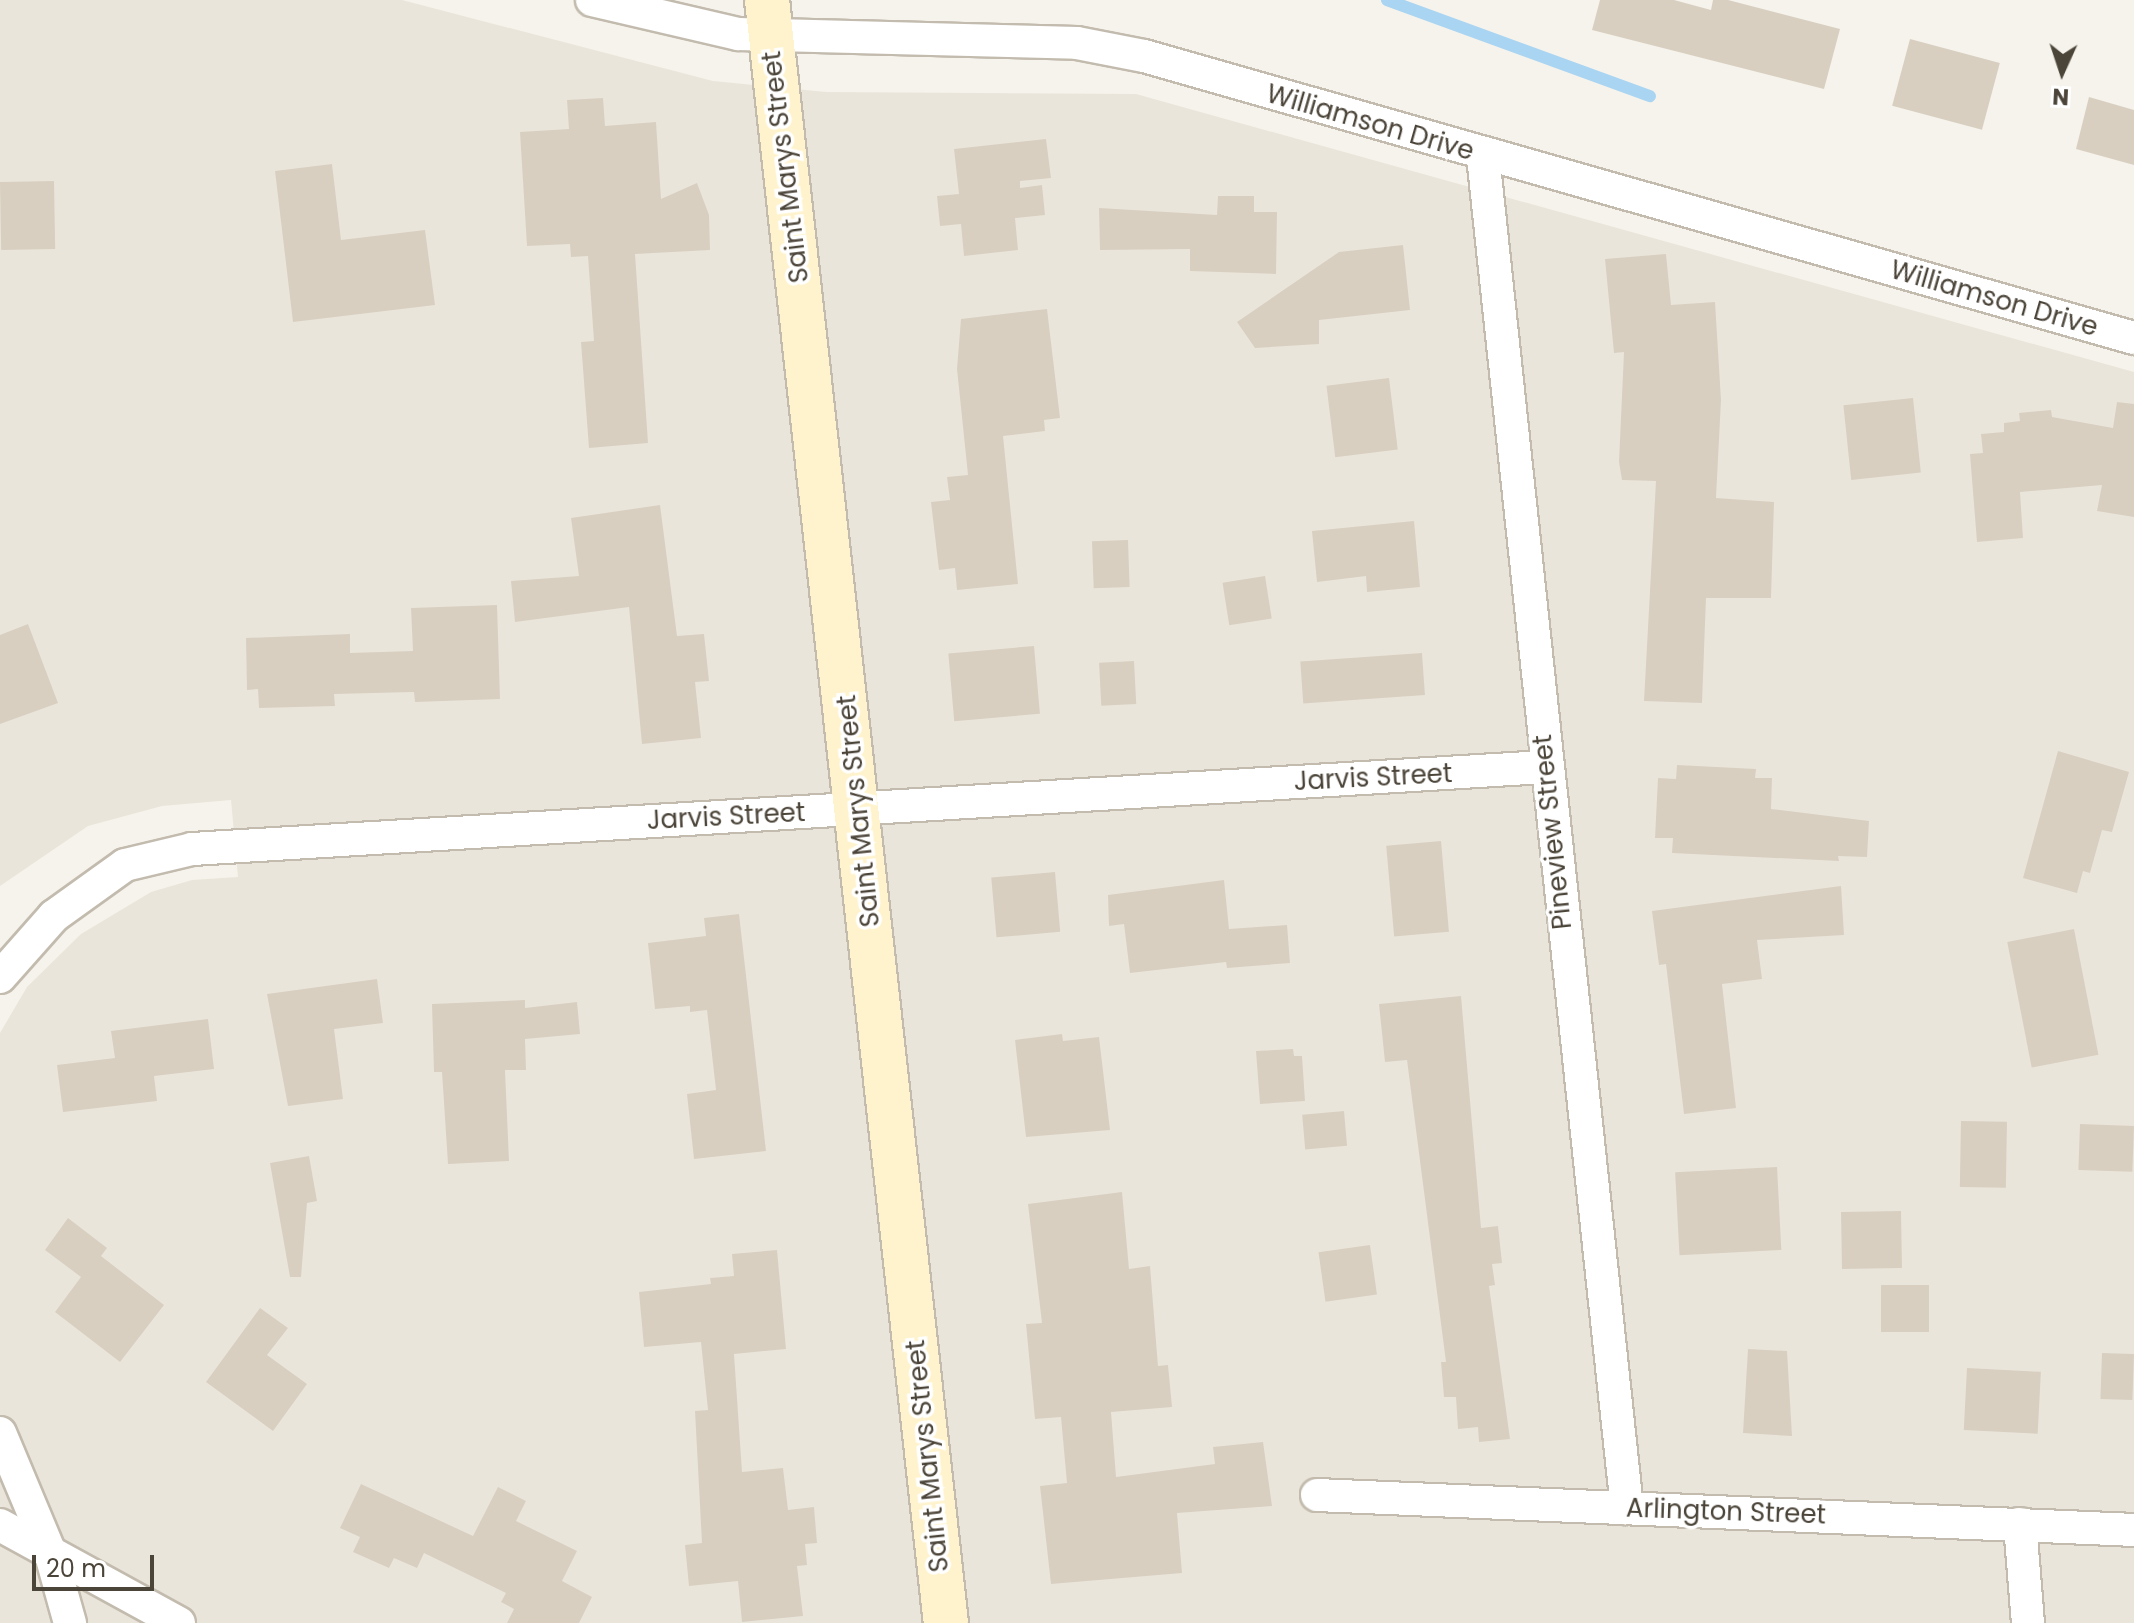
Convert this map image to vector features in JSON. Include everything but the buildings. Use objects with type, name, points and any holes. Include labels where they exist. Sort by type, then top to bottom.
[{"type":"main road","name":"Saint Marys Street","points":[[769,17],[859,807],[946,1623]]},
{"type":"street","name":"Williamson Drive","points":[[592,0],[738,34],[769,17],[1077,43],[1144,56],[1483,156],[2134,338]]},
{"type":"street","name":"Pineview Street","points":[[1483,156],[1627,1508]]},
{"type":"street","name":"Jarvis Street","points":[[0,977],[54,916],[125,865],[192,849],[1546,767]]},
{"type":"street","points":[[0,1433],[51,1555],[70,1623]]},
{"type":"street","name":"Arlington Street","points":[[1317,1495],[2134,1530]]},
{"type":"street","points":[[2020,1524],[2028,1623]]},
{"type":"street","points":[[0,1525],[179,1623]]},
{"type":"shaded area","points":[[0,0],[402,0],[713,81],[826,92],[1136,94],[2134,372],[2134,1623],[0,1623],[0,1033],[27,987],[81,934],[151,892],[192,880],[238,877],[231,800],[162,806],[88,826],[0,886]]},
{"type":"waterway","points":[[1387,0],[1650,96]]}]
